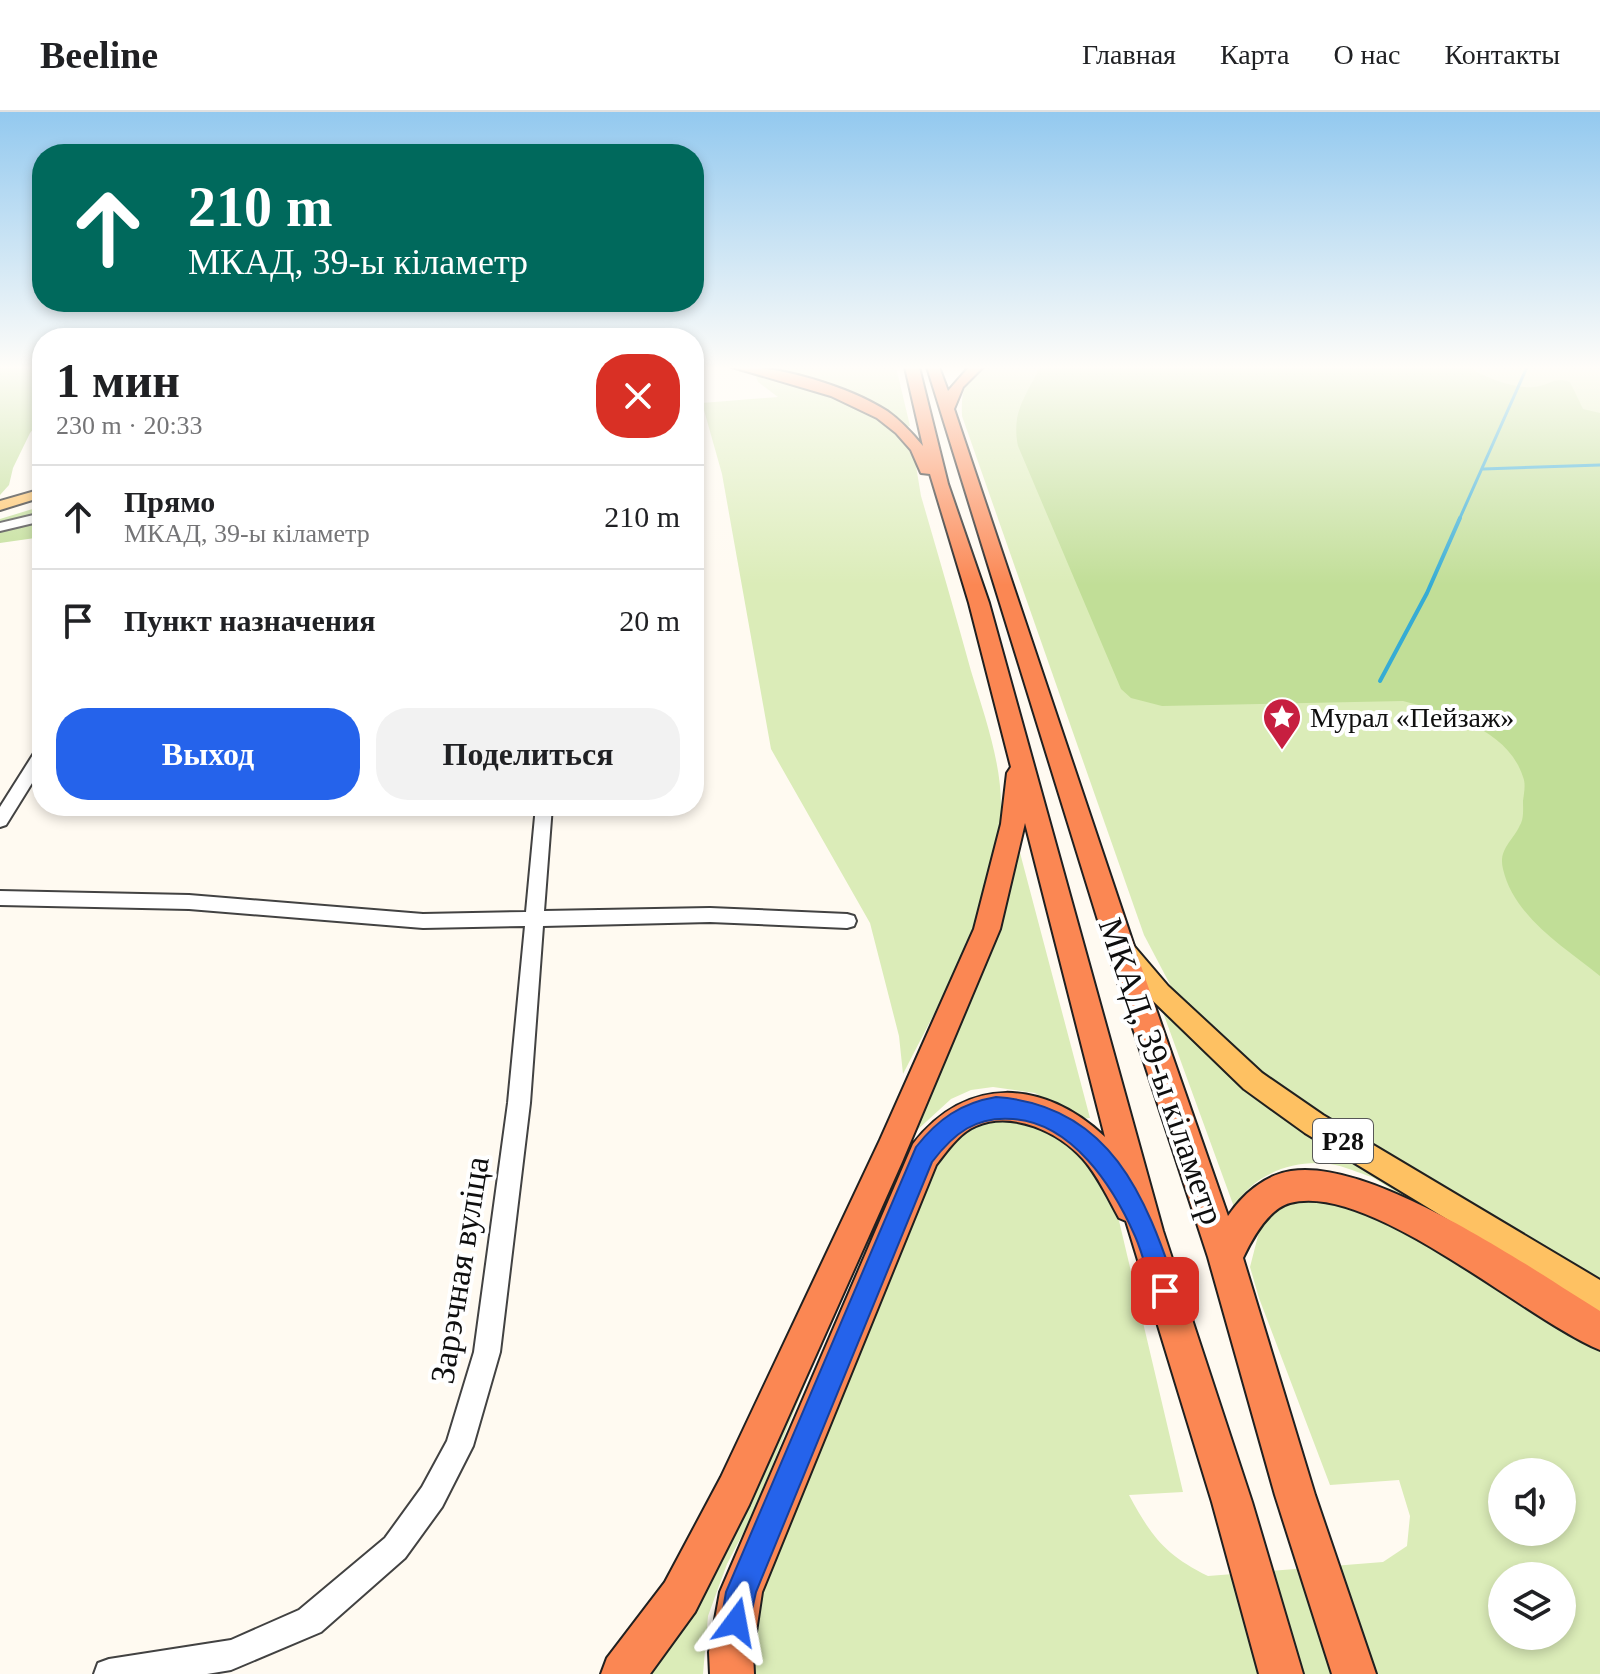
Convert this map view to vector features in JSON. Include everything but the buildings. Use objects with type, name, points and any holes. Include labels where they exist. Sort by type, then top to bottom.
[{"type":"highway","points":[[911,440],[925,468],[940,484]]},
{"type":"highway","points":[[929,440],[940,484]]},
{"type":"highway","name":"МКАД, 39-ы кіламетр","points":[[957,440],[1119,943],[1225,1257],[1295,1495],[1354,1674]]},
{"type":"highway","name":"МКАД, 39-ы кіламетр","points":[[940,484],[979,603],[1146,1231],[1232,1502],[1281,1674]]},
{"type":"highway","points":[[623,1674],[680,1597],[735,1491],[961,992],[987,929],[1002,879],[1021,758]]},
{"type":"highway","points":[[732,1674],[731,1652],[741,1592],[924,1155],[942,1131],[975,1111],[996,1107],[1024,1109],[1063,1123],[1092,1146],[1146,1231]]},
{"type":"highway","name":"Р28","points":[[1225,1257],[1238,1228],[1261,1204],[1288,1187],[1316,1183],[1353,1192],[1414,1219],[1600,1332]]},
{"type":"main road","points":[[0,506],[32,496]]},
{"type":"main road","points":[[0,514],[32,504]]},
{"type":"main road","name":"Р28","points":[[1119,943],[1160,993],[1253,1081],[1314,1124],[1600,1297]]},
{"type":"street","points":[[0,527],[32,519]]},
{"type":"street","points":[[0,821],[32,770]]},
{"type":"street","name":"Зарэчная вуліца","points":[[109,1674],[231,1655],[310,1621],[395,1548],[432,1497],[459,1446],[487,1352],[519,1103],[543,816]]},
{"type":"street","points":[[0,898],[189,902],[423,921],[710,915],[847,921]]},
{"type":"green space","points":[[0,440],[27,440],[13,468],[9,485],[0,495]]},
{"type":"green space","points":[[712,440],[902,440],[918,457],[915,460],[921,496],[993,748],[1001,806],[995,859],[975,923],[903,1074],[899,1036],[870,923],[771,749],[722,474]]},
{"type":"green space","points":[[970,440],[1600,440],[1600,1286],[1320,1116],[1255,1071],[1174,992],[1144,935]]},
{"type":"green space","points":[[1017,440],[1600,440],[1600,976],[1542,930],[1518,902],[1509,886],[1502,862],[1522,820],[1523,777],[1504,746],[1474,725],[1403,701],[1162,706],[1131,698],[1121,689]]},
{"type":"green space","points":[[32,509],[32,538],[0,543],[0,519]]},
{"type":"green space","points":[[1019,849],[1090,1118],[1081,1119],[1035,1093],[993,1087],[971,1090],[951,1099],[915,1132],[838,1303],[751,1518],[727,1564],[708,1616],[703,1674],[641,1674]]},
{"type":"green space","points":[[1161,1007],[1600,1312],[1600,1318],[1372,1177],[1346,1168],[1316,1163],[1288,1167],[1251,1186],[1234,1207]]},
{"type":"green space","points":[[1015,1110],[1088,1153],[1116,1208],[1183,1492],[1129,1495],[1161,1543],[1181,1560],[1208,1576],[1383,1562],[1407,1546],[1410,1516],[1399,1480],[1330,1485],[1250,1267],[1260,1228],[1278,1207],[1296,1200],[1335,1198],[1407,1229],[1600,1349],[1600,1674],[747,1674],[749,1622],[945,1131]]},
{"type":"waterway","points":[[1459,520],[1495,440]]},
{"type":"waterway","points":[[1483,469],[1600,465]]},
{"type":"waterway","points":[[1380,681],[1427,593],[1460,518]]},
{"type":"place","name":"Мурал «Пейзаж»","points":[[1282,751]]},
{"type":"route","points":[[736,1622],[741,1592],[924,1155],[942,1131],[975,1111],[996,1107],[1024,1109],[1063,1123],[1092,1146],[1146,1231],[1165,1291]]}]
